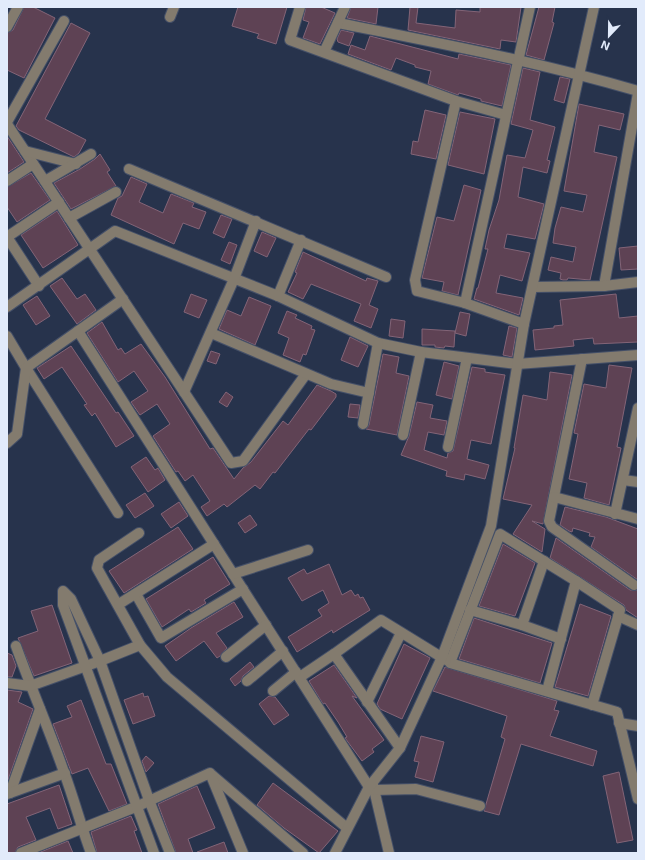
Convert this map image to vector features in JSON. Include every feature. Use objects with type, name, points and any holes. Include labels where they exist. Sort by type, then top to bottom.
[{"type":"street","points":[[7,27],[18,7]]},
{"type":"street","points":[[170,17],[174,7]]},
{"type":"street","points":[[300,7],[290,40],[456,101],[506,115]]},
{"type":"street","points":[[324,52],[345,7]]},
{"type":"street","points":[[465,303],[530,7]]},
{"type":"street","points":[[446,660],[491,526],[524,324],[594,7]]},
{"type":"street","points":[[64,21],[7,123],[231,462],[243,461],[306,374]]},
{"type":"street","points":[[338,23],[518,59],[579,74],[638,92],[636,126],[604,286]]},
{"type":"street","points":[[456,101],[415,280],[417,291],[465,303],[524,324]]},
{"type":"street","points":[[25,151],[76,164]]},
{"type":"street","points":[[45,181],[91,154]]},
{"type":"street","points":[[7,181],[33,164]]},
{"type":"street","points":[[129,169],[256,221],[386,277]]},
{"type":"street","points":[[69,218],[116,192]]},
{"type":"street","points":[[39,286],[7,237],[59,202]]},
{"type":"street","points":[[184,392],[211,334],[256,221]]},
{"type":"street","points":[[7,307],[39,286],[115,231],[278,296],[378,343],[421,352],[518,364],[638,355]]},
{"type":"street","points":[[278,296],[301,240]]},
{"type":"street","points":[[533,287],[604,286],[638,282]]},
{"type":"street","points":[[7,443],[17,434],[26,368],[123,299]]},
{"type":"street","points":[[78,331],[298,675],[372,786],[389,853]]},
{"type":"street","points":[[211,334],[331,384],[369,393]]},
{"type":"street","points":[[7,336],[118,513]]},
{"type":"street","points":[[363,424],[378,343]]},
{"type":"street","points":[[403,435],[421,352]]},
{"type":"street","points":[[448,446],[467,358]]},
{"type":"street","points":[[582,359],[549,521],[552,527],[634,585]]},
{"type":"street","points":[[614,514],[637,425],[638,408]]},
{"type":"street","points":[[623,480],[638,482]]},
{"type":"street","points":[[554,497],[614,514],[638,519]]},
{"type":"street","points":[[139,533],[99,560],[97,563],[97,568],[119,604],[140,645],[167,677],[347,828]]},
{"type":"street","points":[[335,853],[347,828],[372,786],[400,748],[446,660],[470,610],[500,534],[620,610],[592,705]]},
{"type":"street","points":[[119,604],[214,544]]},
{"type":"street","points":[[233,574],[308,550]]},
{"type":"street","points":[[522,625],[544,561]]},
{"type":"street","points":[[547,691],[576,581]]},
{"type":"street","points":[[136,594],[161,638],[243,589]]},
{"type":"street","points":[[154,853],[63,605],[63,591],[71,599],[100,661],[149,800],[170,853]]},
{"type":"street","points":[[470,610],[522,625],[561,639]]},
{"type":"street","points":[[618,616],[638,625]]},
{"type":"street","points":[[273,691],[334,654],[381,620],[446,660],[617,712],[638,799]]},
{"type":"street","points":[[226,657],[266,625]]},
{"type":"street","points":[[367,702],[401,633]]},
{"type":"street","points":[[7,683],[30,686],[140,645]]},
{"type":"street","points":[[16,646],[30,686],[65,773],[91,853]]},
{"type":"street","points":[[248,681],[283,651]]},
{"type":"street","points":[[334,654],[400,748]]},
{"type":"street","points":[[9,794],[40,710]]},
{"type":"street","points":[[619,723],[638,726]]},
{"type":"street","points":[[9,794],[65,773]]},
{"type":"street","points":[[21,853],[138,806],[210,773]]},
{"type":"street","points":[[210,773],[243,853]]},
{"type":"street","points":[[210,773],[303,853]]},
{"type":"street","points":[[372,786],[416,789],[480,806]]},
{"type":"building","points":[[24,7],[33,7],[55,18],[24,78],[7,70],[7,33],[13,30]]},
{"type":"building","points":[[238,7],[287,7],[276,44],[257,38],[259,34],[232,26]]},
{"type":"building","points":[[306,7],[321,7],[335,13],[320,44],[303,38],[309,22],[303,20]]},
{"type":"building","points":[[351,7],[378,7],[376,24],[347,18]]},
{"type":"building","points":[[410,7],[418,7],[416,23],[455,28],[456,10],[480,12],[480,7],[521,7],[516,42],[501,40],[500,49],[408,30]]},
{"type":"building","points":[[539,7],[555,7],[552,22],[554,23],[544,60],[526,55]]},
{"type":"building","points":[[71,23],[90,33],[45,119],[86,140],[79,153],[74,157],[19,130],[16,126]]},
{"type":"building","points":[[341,30],[354,33],[349,46],[338,42],[337,39]]},
{"type":"building","points":[[370,36],[458,59],[459,54],[511,65],[502,106],[481,101],[481,99],[459,93],[458,95],[428,84],[431,71],[415,67],[415,65],[396,58],[391,70],[348,54],[351,45],[365,50]]},
{"type":"building","points":[[523,68],[540,72],[530,120],[555,127],[547,160],[550,161],[547,173],[523,167],[518,197],[544,204],[535,239],[507,234],[504,248],[530,253],[522,281],[500,275],[496,293],[523,298],[519,315],[474,299],[488,249],[485,249],[489,230],[499,200],[507,155],[525,158],[533,130],[511,124]]},
{"type":"building","points":[[560,77],[570,79],[564,103],[554,100]]},
{"type":"building","points":[[579,104],[624,114],[620,130],[599,125],[594,152],[617,157],[590,280],[568,278],[567,280],[563,280],[560,279],[561,273],[548,270],[551,257],[573,262],[576,247],[553,243],[555,228],[561,207],[583,212],[587,195],[564,191]]},
{"type":"building","points":[[425,110],[446,115],[436,159],[411,154],[413,141],[418,142]]},
{"type":"building","points":[[460,112],[495,119],[484,174],[448,165]]},
{"type":"building","points":[[7,136],[24,162],[7,173]]},
{"type":"building","points":[[100,154],[110,170],[107,172],[116,186],[71,209],[54,183],[80,169]]},
{"type":"building","points":[[31,173],[50,200],[17,222],[7,207],[7,187]]},
{"type":"building","points":[[131,177],[147,184],[139,202],[163,213],[171,194],[194,203],[192,207],[206,212],[199,229],[183,223],[174,244],[111,215],[118,198],[122,196]]},
{"type":"building","points":[[464,185],[481,190],[458,295],[442,291],[444,282],[422,278],[437,217],[454,221]]},
{"type":"building","points":[[57,211],[78,245],[43,268],[21,235]]},
{"type":"building","points":[[221,215],[232,219],[224,238],[213,233]]},
{"type":"building","points":[[262,232],[276,238],[267,257],[254,251]]},
{"type":"building","points":[[229,242],[237,245],[230,264],[221,260]]},
{"type":"building","points":[[638,246],[638,269],[621,270],[619,248]]},
{"type":"building","points":[[303,252],[366,281],[367,278],[378,281],[369,305],[378,309],[371,328],[354,321],[361,304],[311,284],[303,299],[288,292],[297,273],[295,272]]},
{"type":"building","points":[[62,278],[77,299],[85,294],[96,310],[77,324],[50,286]]},
{"type":"building","points":[[191,294],[207,300],[199,318],[184,312]]},
{"type":"building","points":[[616,294],[619,318],[638,316],[638,342],[594,344],[593,338],[573,340],[574,346],[535,350],[533,330],[554,328],[554,326],[563,325],[560,300]]},
{"type":"building","points":[[37,296],[50,316],[36,325],[23,305]]},
{"type":"building","points":[[249,297],[271,306],[255,345],[219,329],[227,310],[241,316]]},
{"type":"building","points":[[287,311],[297,315],[295,318],[312,326],[311,329],[315,330],[306,355],[303,354],[300,362],[283,355],[289,338],[278,333]]},
{"type":"building","points":[[460,312],[470,314],[466,336],[455,333]]},
{"type":"building","points":[[391,319],[405,321],[403,338],[389,336]]},
{"type":"building","points":[[102,322],[118,350],[121,348],[125,354],[141,344],[165,377],[210,449],[213,448],[234,479],[243,468],[251,462],[283,421],[288,425],[317,385],[336,394],[336,397],[311,430],[309,429],[275,473],[273,472],[260,489],[255,485],[227,507],[224,504],[207,516],[201,507],[210,501],[193,475],[185,481],[178,471],[176,472],[153,436],[170,424],[157,404],[140,415],[131,402],[148,391],[134,371],[118,382],[87,333]]},
{"type":"building","points":[[509,326],[517,328],[512,357],[503,355]]},
{"type":"building","points":[[422,329],[455,331],[454,347],[445,346],[444,348],[435,347],[435,345],[422,345]]},
{"type":"building","points":[[350,337],[368,346],[358,367],[341,360]]},
{"type":"building","points":[[71,346],[116,413],[118,412],[134,436],[116,447],[95,413],[92,416],[84,405],[87,404],[62,367],[44,379],[37,368]]},
{"type":"building","points":[[211,351],[220,354],[216,364],[207,361]]},
{"type":"building","points":[[383,354],[399,357],[396,373],[409,376],[397,435],[366,429],[369,425]]},
{"type":"building","points":[[444,362],[459,366],[452,399],[436,395]]},
{"type":"building","points":[[609,365],[632,368],[617,447],[621,448],[609,505],[584,498],[587,483],[569,479],[578,434],[574,433],[584,384],[606,388]]},
{"type":"building","points":[[472,367],[485,369],[485,372],[505,375],[491,444],[471,440],[467,459],[489,465],[485,479],[465,474],[464,480],[446,476],[447,471],[401,455],[409,436],[417,402],[433,405],[430,418],[447,421],[444,435],[428,432],[424,450],[447,458],[448,453],[453,451]]},
{"type":"building","points":[[550,372],[572,375],[543,524],[532,521],[545,529],[542,552],[513,534],[532,505],[503,499],[515,448],[523,395],[547,400]]},
{"type":"building","points":[[226,392],[233,397],[227,407],[219,402]]},
{"type":"building","points":[[350,404],[360,405],[358,418],[348,417]]},
{"type":"building","points":[[146,457],[155,470],[158,468],[165,480],[148,492],[131,467]]},
{"type":"building","points":[[145,493],[154,506],[135,518],[126,505]]},
{"type":"building","points":[[179,502],[188,516],[171,528],[161,514]]},
{"type":"building","points":[[565,507],[606,517],[638,529],[638,580],[591,547],[595,537],[589,536],[590,533],[573,528],[572,532],[560,525]]},
{"type":"building","points":[[250,515],[257,525],[245,533],[238,523]]},
{"type":"building","points":[[178,527],[193,549],[124,593],[109,571]]},
{"type":"building","points":[[556,538],[630,590],[638,590],[638,618],[626,610],[624,605],[550,558]]},
{"type":"building","points":[[503,544],[535,563],[515,616],[479,606]]},
{"type":"building","points":[[213,557],[230,584],[204,600],[206,603],[191,612],[189,609],[162,627],[146,599]]},
{"type":"building","points":[[329,564],[342,595],[351,590],[355,596],[358,594],[360,598],[363,597],[370,610],[333,633],[332,630],[297,652],[288,637],[322,616],[318,610],[329,603],[323,590],[302,601],[288,578],[304,569],[307,574]]},
{"type":"building","points":[[234,602],[243,617],[216,633],[227,648],[220,656],[217,658],[204,641],[176,661],[165,646]]},
{"type":"building","points":[[580,604],[611,616],[588,696],[555,687]]},
{"type":"building","points":[[52,605],[72,663],[34,676],[18,638],[38,631],[31,611]]},
{"type":"building","points":[[474,618],[552,643],[540,683],[459,659]]},
{"type":"building","points":[[404,644],[430,658],[402,719],[380,709],[377,704]]},
{"type":"building","points":[[7,653],[12,655],[16,666],[12,677],[7,677]]},
{"type":"building","points":[[250,662],[254,667],[243,676],[241,681],[235,686],[230,679]]},
{"type":"building","points":[[334,665],[357,698],[352,696],[384,740],[372,749],[374,752],[362,761],[345,738],[347,737],[338,722],[325,703],[323,704],[309,681]]},
{"type":"building","points":[[445,667],[557,701],[554,710],[559,711],[550,736],[597,751],[593,766],[521,744],[499,815],[484,811],[505,739],[501,737],[507,716],[433,691]]},
{"type":"building","points":[[7,690],[22,692],[18,702],[33,709],[8,780]]},
{"type":"building","points":[[143,693],[144,697],[148,696],[155,716],[133,724],[124,700]]},
{"type":"building","points":[[269,696],[275,697],[289,715],[274,725],[259,704]]},
{"type":"building","points":[[81,700],[106,764],[111,764],[127,804],[109,811],[88,768],[72,774],[53,724],[72,717],[67,706]]},
{"type":"building","points":[[421,736],[444,742],[433,782],[415,777],[419,762],[414,761]]},
{"type":"building","points":[[146,756],[154,763],[146,772],[142,761]]},
{"type":"building","points":[[619,772],[633,840],[617,843],[603,776]]},
{"type":"building","points":[[273,783],[338,831],[319,853],[284,828],[257,805]]},
{"type":"building","points":[[59,785],[72,824],[58,829],[50,808],[26,817],[36,840],[18,847],[15,853],[7,853],[7,804]]},
{"type":"building","points":[[197,786],[215,828],[188,839],[193,853],[176,853],[158,804]]},
{"type":"building","points":[[131,816],[137,830],[134,831],[142,853],[97,853],[91,832]]},
{"type":"building","points":[[68,841],[73,853],[38,853]]},
{"type":"building","points":[[224,842],[228,853],[197,853],[197,852]]}]
